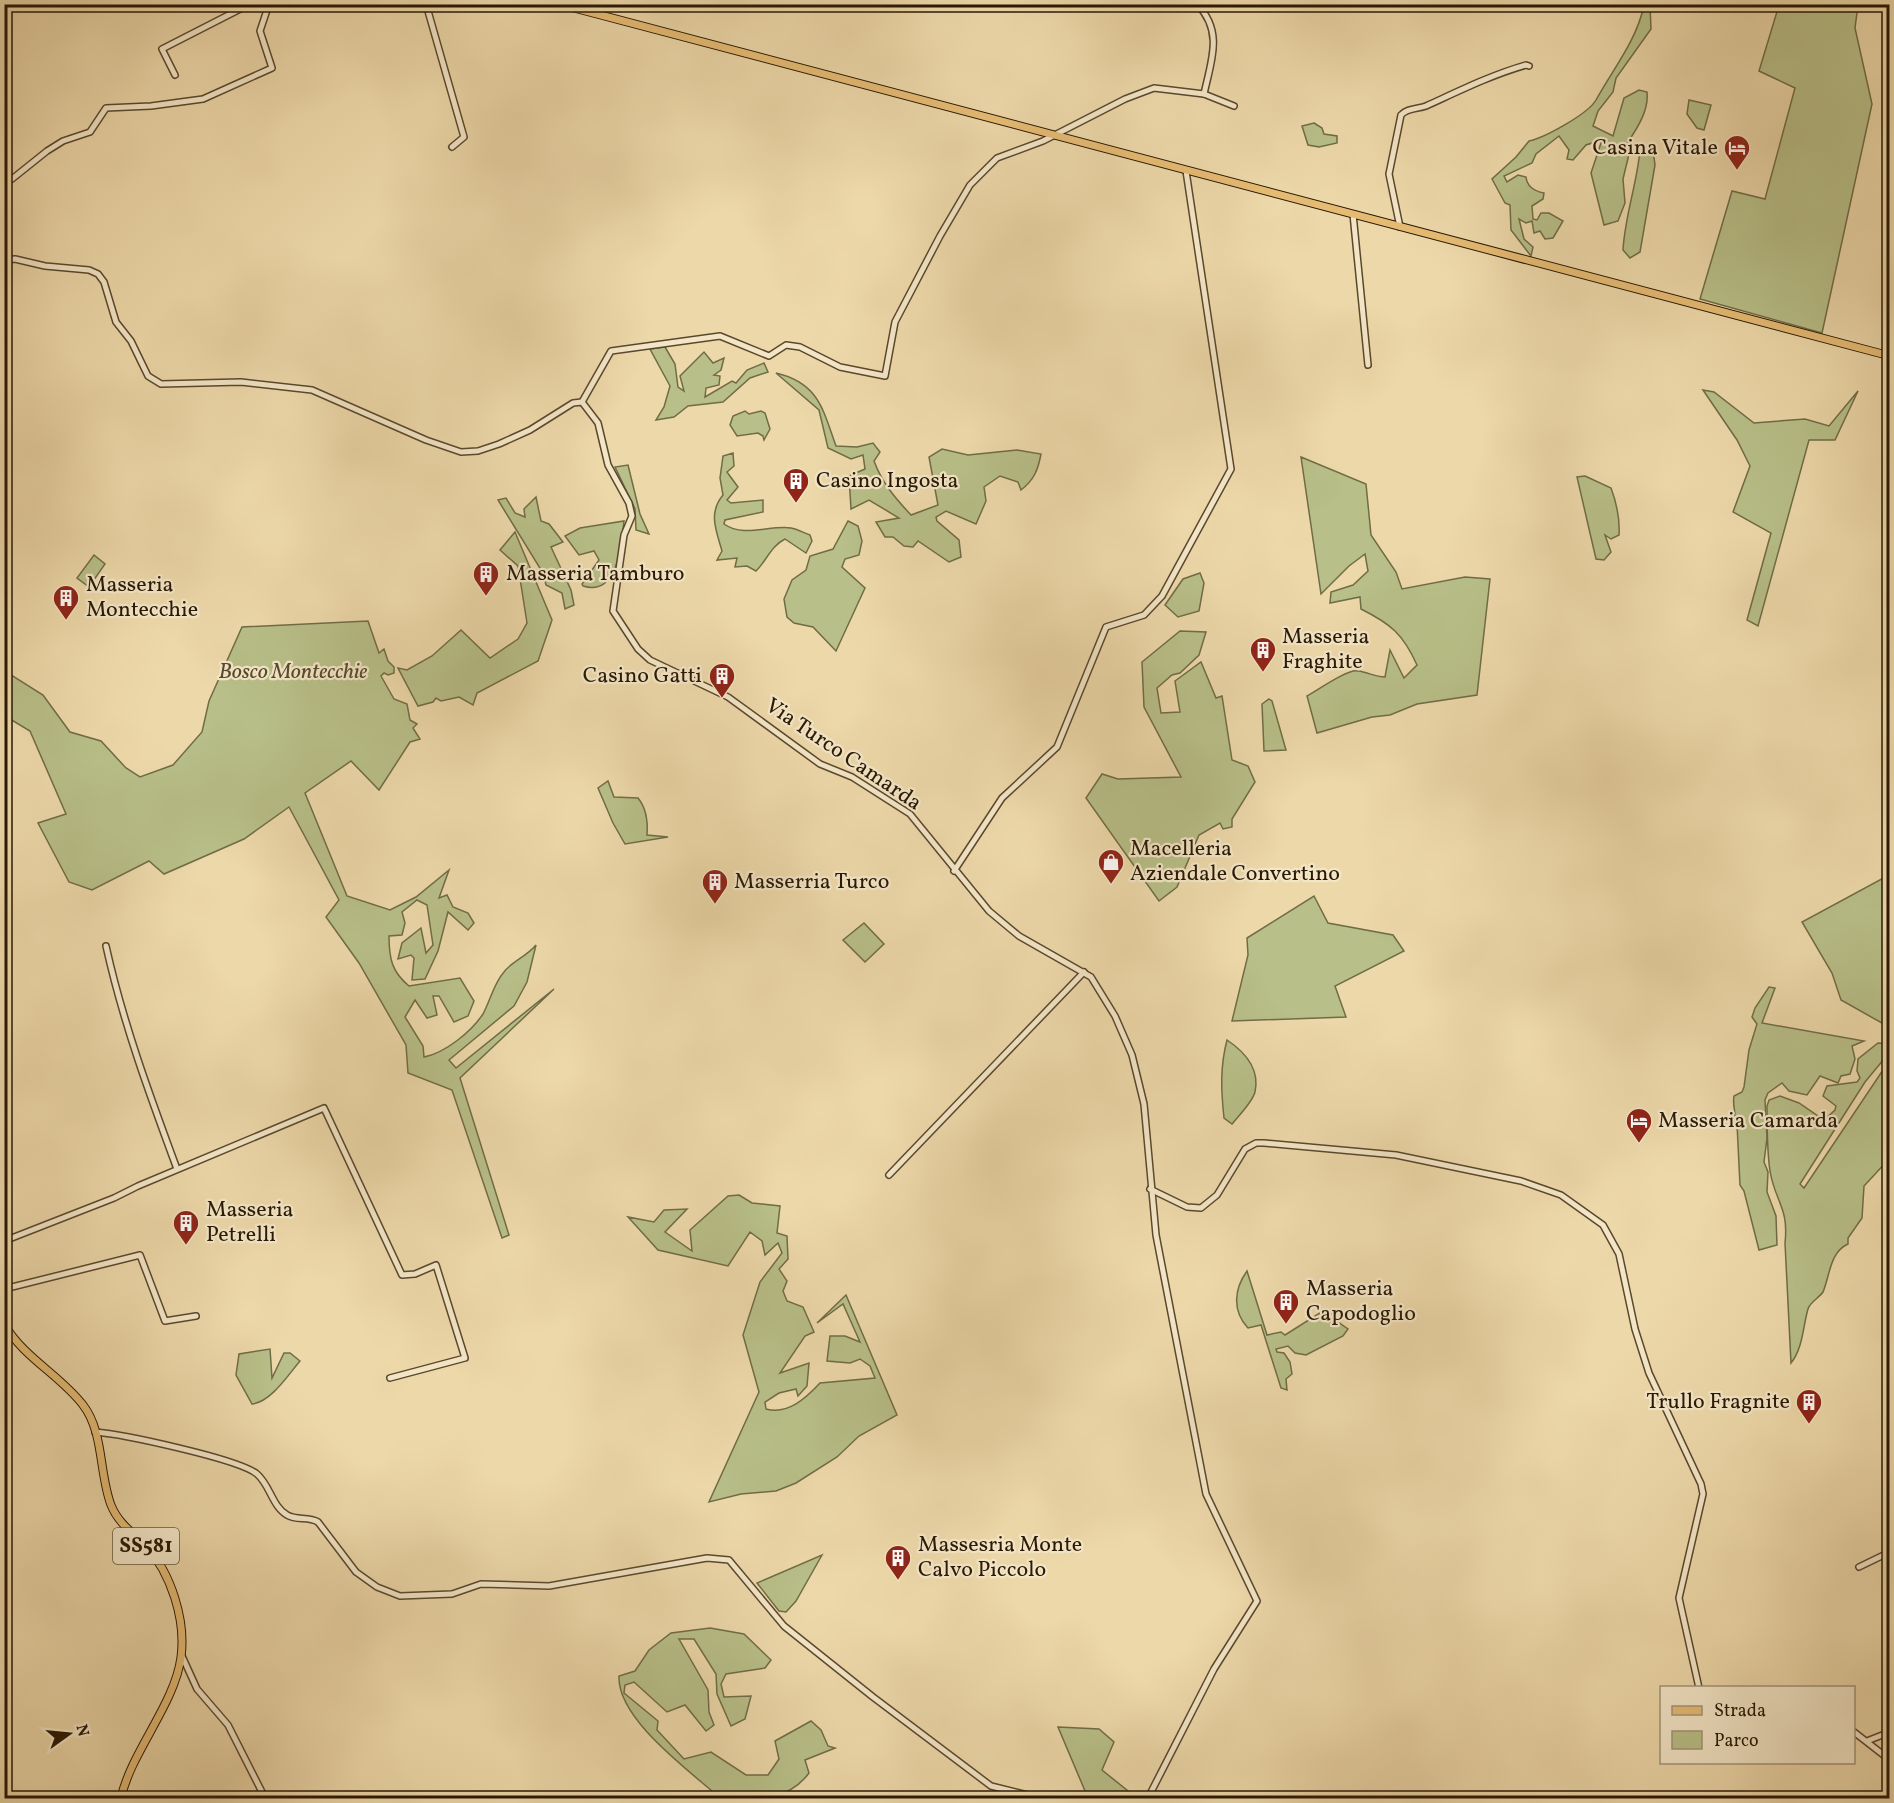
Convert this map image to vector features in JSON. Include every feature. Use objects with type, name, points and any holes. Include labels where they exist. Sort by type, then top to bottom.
[{"type":"main road","points":[[559,4],[1890,356]]},
{"type":"main road","name":"SS581","points":[[4,1324],[21,1349],[83,1404],[95,1432],[102,1474],[111,1505],[122,1524],[147,1547],[157,1561],[176,1603],[181,1655],[171,1687],[123,1788],[121,1798]]},
{"type":"street","points":[[175,75],[162,49],[250,4]]},
{"type":"street","points":[[4,181],[12,179],[63,141],[90,132],[106,108],[151,106],[203,99],[272,68],[260,31],[267,10],[265,4]]},
{"type":"street","points":[[426,4],[464,137],[453,147]]},
{"type":"street","points":[[1197,4],[1205,14],[1215,40],[1204,94]]},
{"type":"street","points":[[1400,227],[1389,174],[1401,115],[1405,111],[1424,107],[1497,74],[1529,66]]},
{"type":"street","points":[[4,260],[89,270],[98,274],[104,282],[116,322],[131,341],[148,376],[161,384],[241,382],[312,390],[426,440],[461,452],[478,451],[530,430],[573,403],[582,402],[611,351],[720,336],[769,356],[786,345],[800,347],[840,367],[885,376],[895,322],[940,236],[970,185],[997,158],[1054,135],[1125,99],[1154,88],[1204,94],[1234,106]]},
{"type":"street","points":[[954,871],[1002,798],[1058,747],[1106,627],[1144,615],[1162,596],[1231,469],[1186,171]]},
{"type":"street","points":[[1353,214],[1368,365]]},
{"type":"street","name":"Via Turco Camarda","points":[[582,402],[598,423],[608,465],[631,510],[630,524],[624,535],[613,611],[638,650],[650,660],[728,697],[820,764],[852,777],[910,814],[982,904],[1019,936],[1091,977],[1115,1016],[1132,1054],[1144,1104],[1150,1189],[1158,1247],[1206,1494],[1257,1601],[1214,1669],[1148,1798]]},
{"type":"street","points":[[106,946],[117,994],[128,1023],[143,1079],[177,1169]]},
{"type":"street","points":[[888,1175],[1084,972]]},
{"type":"street","points":[[4,1241],[114,1198],[177,1169],[324,1108],[402,1275],[415,1274],[436,1265],[465,1358],[390,1378]]},
{"type":"street","points":[[1150,1189],[1187,1207],[1201,1208],[1217,1195],[1245,1149],[1256,1143],[1396,1155],[1521,1181],[1561,1195],[1607,1230],[1619,1254],[1635,1329],[1649,1373],[1682,1442],[1703,1494],[1679,1598],[1699,1686]]},
{"type":"street","points":[[4,1289],[140,1255],[165,1321],[196,1316]]},
{"type":"street","points":[[95,1432],[183,1449],[256,1473],[278,1507],[287,1515],[311,1518],[318,1522],[357,1572],[377,1587],[400,1596],[452,1594],[481,1584],[549,1586],[707,1558],[729,1560],[784,1626],[873,1697],[991,1786],[1040,1798]]},
{"type":"street","points":[[1859,1567],[1890,1552]]},
{"type":"street","points":[[181,1655],[198,1689],[228,1725],[265,1798]]},
{"type":"street","points":[[1867,1742],[1890,1732]]},
{"type":"street","points":[[1855,1733],[1890,1760]]},
{"type":"green space","points":[[1644,5],[1650,5],[1651,29],[1616,78],[1613,92],[1598,111],[1593,126],[1613,136],[1624,98],[1639,90],[1647,92],[1645,112],[1628,142],[1653,150],[1655,165],[1640,252],[1630,258],[1623,250],[1640,150],[1630,150],[1623,179],[1625,203],[1618,221],[1604,225],[1591,173],[1602,140],[1586,145],[1573,160],[1567,159],[1569,150],[1559,136],[1536,154],[1532,163],[1504,176],[1507,182],[1518,175],[1526,177],[1532,188],[1544,193],[1543,199],[1532,206],[1533,219],[1537,220],[1541,213],[1549,213],[1563,221],[1553,238],[1545,239],[1540,231],[1534,233],[1532,221],[1526,223],[1519,219],[1524,239],[1533,247],[1531,256],[1511,230],[1510,205],[1505,203],[1492,179],[1516,157],[1529,141],[1565,125],[1591,106],[1630,42]]},
{"type":"green space","points":[[1779,5],[1858,5],[1855,28],[1872,104],[1822,333],[1700,299],[1732,191],[1765,199],[1795,88],[1759,71]]},
{"type":"green space","points":[[1689,100],[1711,105],[1704,130],[1697,128],[1687,114]]},
{"type":"green space","points":[[1314,123],[1322,128],[1324,134],[1337,136],[1337,143],[1319,147],[1308,145],[1302,126]]},
{"type":"green space","points":[[665,347],[675,364],[678,387],[684,391],[680,376],[704,352],[713,363],[724,358],[721,370],[714,375],[720,376],[719,385],[706,388],[705,397],[732,381],[736,383],[747,370],[764,363],[768,372],[750,378],[723,402],[688,406],[674,417],[656,420],[664,407],[670,386],[650,349]]},
{"type":"green space","points":[[776,373],[802,384],[810,391],[823,410],[836,446],[857,447],[873,443],[880,452],[874,461],[885,484],[911,515],[938,505],[929,457],[942,449],[968,455],[1017,450],[1041,454],[1037,470],[1021,490],[1018,482],[1000,476],[984,487],[986,501],[976,524],[946,511],[936,517],[937,521],[959,540],[961,557],[949,562],[918,541],[913,547],[904,546],[893,537],[885,537],[876,522],[899,518],[869,500],[851,509],[849,476],[865,469],[863,455],[851,459],[828,448],[819,410]]},
{"type":"green space","points":[[1703,390],[1714,392],[1754,423],[1805,419],[1829,426],[1858,391],[1835,440],[1809,440],[1758,626],[1747,620],[1771,533],[1733,512],[1750,466],[1737,440]]},
{"type":"green space","points":[[745,411],[749,414],[761,411],[765,413],[770,429],[764,440],[763,436],[758,433],[737,436],[730,425],[733,416]]},
{"type":"green space","points":[[733,453],[734,466],[727,472],[738,487],[727,500],[731,503],[763,500],[763,512],[725,520],[724,524],[748,531],[796,529],[810,535],[812,541],[806,553],[785,539],[773,549],[756,571],[747,566],[735,567],[737,558],[717,560],[722,551],[715,515],[718,502],[723,495],[720,478],[723,456]]},
{"type":"green space","points":[[1301,457],[1366,484],[1371,535],[1396,572],[1402,589],[1465,577],[1490,579],[1477,695],[1417,704],[1390,715],[1372,717],[1317,733],[1307,696],[1340,676],[1353,671],[1385,677],[1390,650],[1404,678],[1417,665],[1407,645],[1395,631],[1361,609],[1360,597],[1330,603],[1331,592],[1353,585],[1368,571],[1365,554],[1349,566],[1321,594]]},
{"type":"green space","points":[[628,465],[640,514],[649,534],[636,530],[635,509],[615,467]]},
{"type":"green space","points":[[1585,476],[1611,488],[1616,505],[1619,535],[1611,539],[1605,535],[1611,552],[1604,560],[1596,559],[1577,477]]},
{"type":"green space","points":[[536,497],[541,521],[549,524],[563,542],[551,547],[571,590],[574,605],[565,609],[562,593],[546,585],[543,573],[498,500],[506,498],[515,513],[525,517],[524,509]]},
{"type":"green space","points":[[624,521],[619,554],[611,576],[604,584],[595,587],[583,586],[582,584],[599,560],[594,551],[579,555],[565,536],[580,528]]},
{"type":"green space","points":[[848,521],[858,526],[862,541],[859,555],[845,559],[842,567],[865,588],[836,651],[813,627],[794,623],[787,617],[784,599],[792,580],[806,570],[810,556],[833,549]]},
{"type":"green space","points":[[515,532],[552,620],[538,661],[477,693],[473,705],[459,697],[441,701],[436,698],[433,702],[418,706],[398,668],[407,670],[432,656],[461,630],[490,658],[518,639],[527,623],[518,566],[500,550]]},
{"type":"green space","points":[[94,555],[105,564],[89,587],[77,578]]},
{"type":"green space","points":[[1200,573],[1204,583],[1199,611],[1178,617],[1165,605],[1183,579]]},
{"type":"green space","name":"Bosco Montecchie","points":[[368,621],[379,653],[384,649],[388,661],[394,667],[394,673],[388,675],[384,673],[381,676],[394,699],[407,704],[410,720],[417,724],[413,728],[420,739],[410,742],[379,790],[351,761],[305,793],[347,896],[390,910],[416,897],[449,870],[439,898],[447,895],[453,907],[468,913],[474,923],[468,930],[448,912],[438,951],[425,979],[412,980],[414,958],[411,955],[398,959],[402,943],[421,928],[426,953],[433,945],[427,905],[417,900],[402,912],[405,923],[402,935],[389,936],[395,970],[409,986],[460,978],[474,1001],[468,1016],[454,1022],[439,996],[433,996],[437,1015],[427,1018],[415,1000],[405,1017],[423,1046],[424,1057],[449,1046],[472,1028],[483,1014],[495,987],[507,968],[536,945],[527,982],[514,1006],[449,1060],[456,1068],[554,989],[460,1078],[509,1235],[502,1238],[452,1090],[408,1073],[406,1045],[359,963],[326,917],[339,900],[289,807],[244,839],[164,874],[149,861],[92,890],[69,882],[38,823],[66,814],[30,731],[5,716],[5,671],[43,695],[70,732],[101,741],[126,768],[140,777],[173,765],[202,732],[209,701],[242,627]]},
{"type":"green space","points":[[1180,631],[1206,632],[1199,655],[1180,673],[1172,675],[1157,688],[1161,713],[1180,712],[1175,681],[1201,662],[1216,698],[1222,696],[1232,760],[1248,766],[1255,782],[1232,819],[1232,827],[1223,829],[1220,823],[1199,835],[1177,887],[1159,901],[1086,798],[1102,774],[1118,779],[1181,777],[1144,707],[1142,662]]},
{"type":"green space","points":[[1269,699],[1272,701],[1286,750],[1264,751],[1262,704]]},
{"type":"green space","points":[[608,781],[614,797],[638,798],[646,816],[647,835],[668,837],[625,844],[598,788]]},
{"type":"green space","points":[[1889,875],[1889,1027],[1841,1000],[1832,973],[1802,922]]},
{"type":"green space","points":[[1314,896],[1328,923],[1393,935],[1404,951],[1335,986],[1346,1017],[1232,1021],[1248,955],[1247,938]]},
{"type":"green space","points":[[864,923],[884,944],[865,962],[843,940]]},
{"type":"green space","points":[[1769,987],[1775,988],[1762,1023],[1864,1041],[1852,1046],[1855,1059],[1850,1074],[1841,1076],[1838,1083],[1820,1076],[1807,1095],[1789,1091],[1782,1083],[1768,1093],[1765,1100],[1767,1138],[1764,1162],[1768,1172],[1767,1192],[1776,1216],[1777,1245],[1759,1250],[1744,1191],[1740,1185],[1737,1124],[1734,1124],[1734,1096],[1742,1092],[1744,1087],[1749,1050],[1757,1024],[1752,1017],[1755,1008]]},
{"type":"green space","points":[[1227,1040],[1250,1062],[1256,1084],[1251,1100],[1232,1124],[1224,1118],[1222,1098],[1222,1069]]},
{"type":"green space","points":[[1878,1043],[1889,1044],[1889,1053],[1865,1082],[1800,1184],[1804,1188],[1889,1061],[1889,1159],[1864,1186],[1862,1218],[1848,1238],[1848,1244],[1837,1252],[1823,1292],[1809,1307],[1800,1344],[1791,1363],[1786,1231],[1770,1171],[1767,1106],[1769,1100],[1780,1096],[1799,1103],[1824,1120],[1835,1110],[1836,1106],[1823,1096],[1827,1086],[1857,1082],[1860,1078],[1857,1071],[1858,1059]]},
{"type":"green space","points":[[739,1195],[752,1203],[780,1206],[777,1233],[787,1236],[788,1259],[779,1269],[787,1281],[783,1291],[787,1301],[803,1307],[814,1332],[805,1336],[780,1373],[809,1363],[807,1386],[798,1396],[796,1389],[779,1393],[765,1402],[766,1409],[782,1410],[796,1404],[820,1383],[875,1378],[870,1366],[860,1359],[850,1363],[827,1361],[830,1336],[845,1336],[860,1342],[843,1304],[817,1323],[846,1295],[897,1415],[859,1436],[837,1457],[796,1483],[776,1491],[741,1494],[709,1502],[759,1392],[743,1335],[760,1282],[782,1253],[778,1243],[765,1255],[762,1241],[750,1232],[728,1266],[658,1250],[628,1217],[654,1222],[664,1210],[687,1209],[665,1232],[692,1251],[690,1230],[728,1196]]},
{"type":"green space","points":[[1247,1271],[1267,1335],[1281,1332],[1285,1335],[1326,1309],[1332,1312],[1329,1318],[1331,1323],[1338,1322],[1348,1329],[1343,1336],[1306,1355],[1295,1353],[1288,1346],[1276,1349],[1277,1352],[1284,1353],[1290,1362],[1292,1374],[1286,1379],[1287,1390],[1281,1388],[1261,1325],[1248,1328],[1239,1314],[1237,1292]]},
{"type":"green space","points":[[270,1349],[272,1378],[284,1353],[290,1353],[300,1361],[272,1393],[252,1404],[236,1375],[239,1354]]},
{"type":"green space","points":[[822,1555],[796,1601],[786,1612],[779,1611],[757,1583]]},
{"type":"green space","points":[[710,1628],[744,1634],[771,1660],[765,1668],[726,1674],[721,1684],[724,1697],[751,1696],[745,1719],[731,1726],[717,1694],[716,1674],[694,1639],[679,1639],[708,1690],[709,1712],[714,1725],[706,1731],[685,1705],[667,1712],[634,1682],[625,1685],[624,1693],[658,1721],[657,1730],[684,1759],[711,1752],[746,1775],[768,1775],[779,1759],[775,1741],[811,1721],[821,1730],[828,1746],[835,1748],[805,1760],[809,1773],[791,1790],[769,1797],[720,1798],[674,1759],[642,1726],[630,1709],[622,1692],[619,1676],[635,1671],[649,1650],[671,1633]]},
{"type":"green space","points":[[1058,1727],[1099,1729],[1114,1742],[1102,1770],[1133,1795],[1131,1798],[1088,1798]]},
{"type":"place","name":"Casina Vitale","points":[[1737,171]]},
{"type":"place","name":"Casino Ingosta","points":[[796,504]]},
{"type":"place","name":"Masseria Tamburo","points":[[486,597]]},
{"type":"place","name":"Masseria Montecchie","points":[[66,621]]},
{"type":"place","name":"Masseria Fraghite","points":[[1263,673]]},
{"type":"place","name":"Casino Gatti","points":[[722,699]]},
{"type":"place","name":"Macelleria Aziendale Convertino","points":[[1111,885]]},
{"type":"place","name":"Masserria Turco","points":[[715,905]]},
{"type":"place","name":"Masseria Camarda","points":[[1639,1144]]},
{"type":"place","name":"Masseria Petrelli","points":[[186,1246]]},
{"type":"place","name":"Masseria Capodoglio","points":[[1286,1325]]},
{"type":"place","name":"Trullo Fragnite","points":[[1809,1425]]},
{"type":"place","name":"Massesria Monte Calvo Piccolo","points":[[898,1581]]}]
